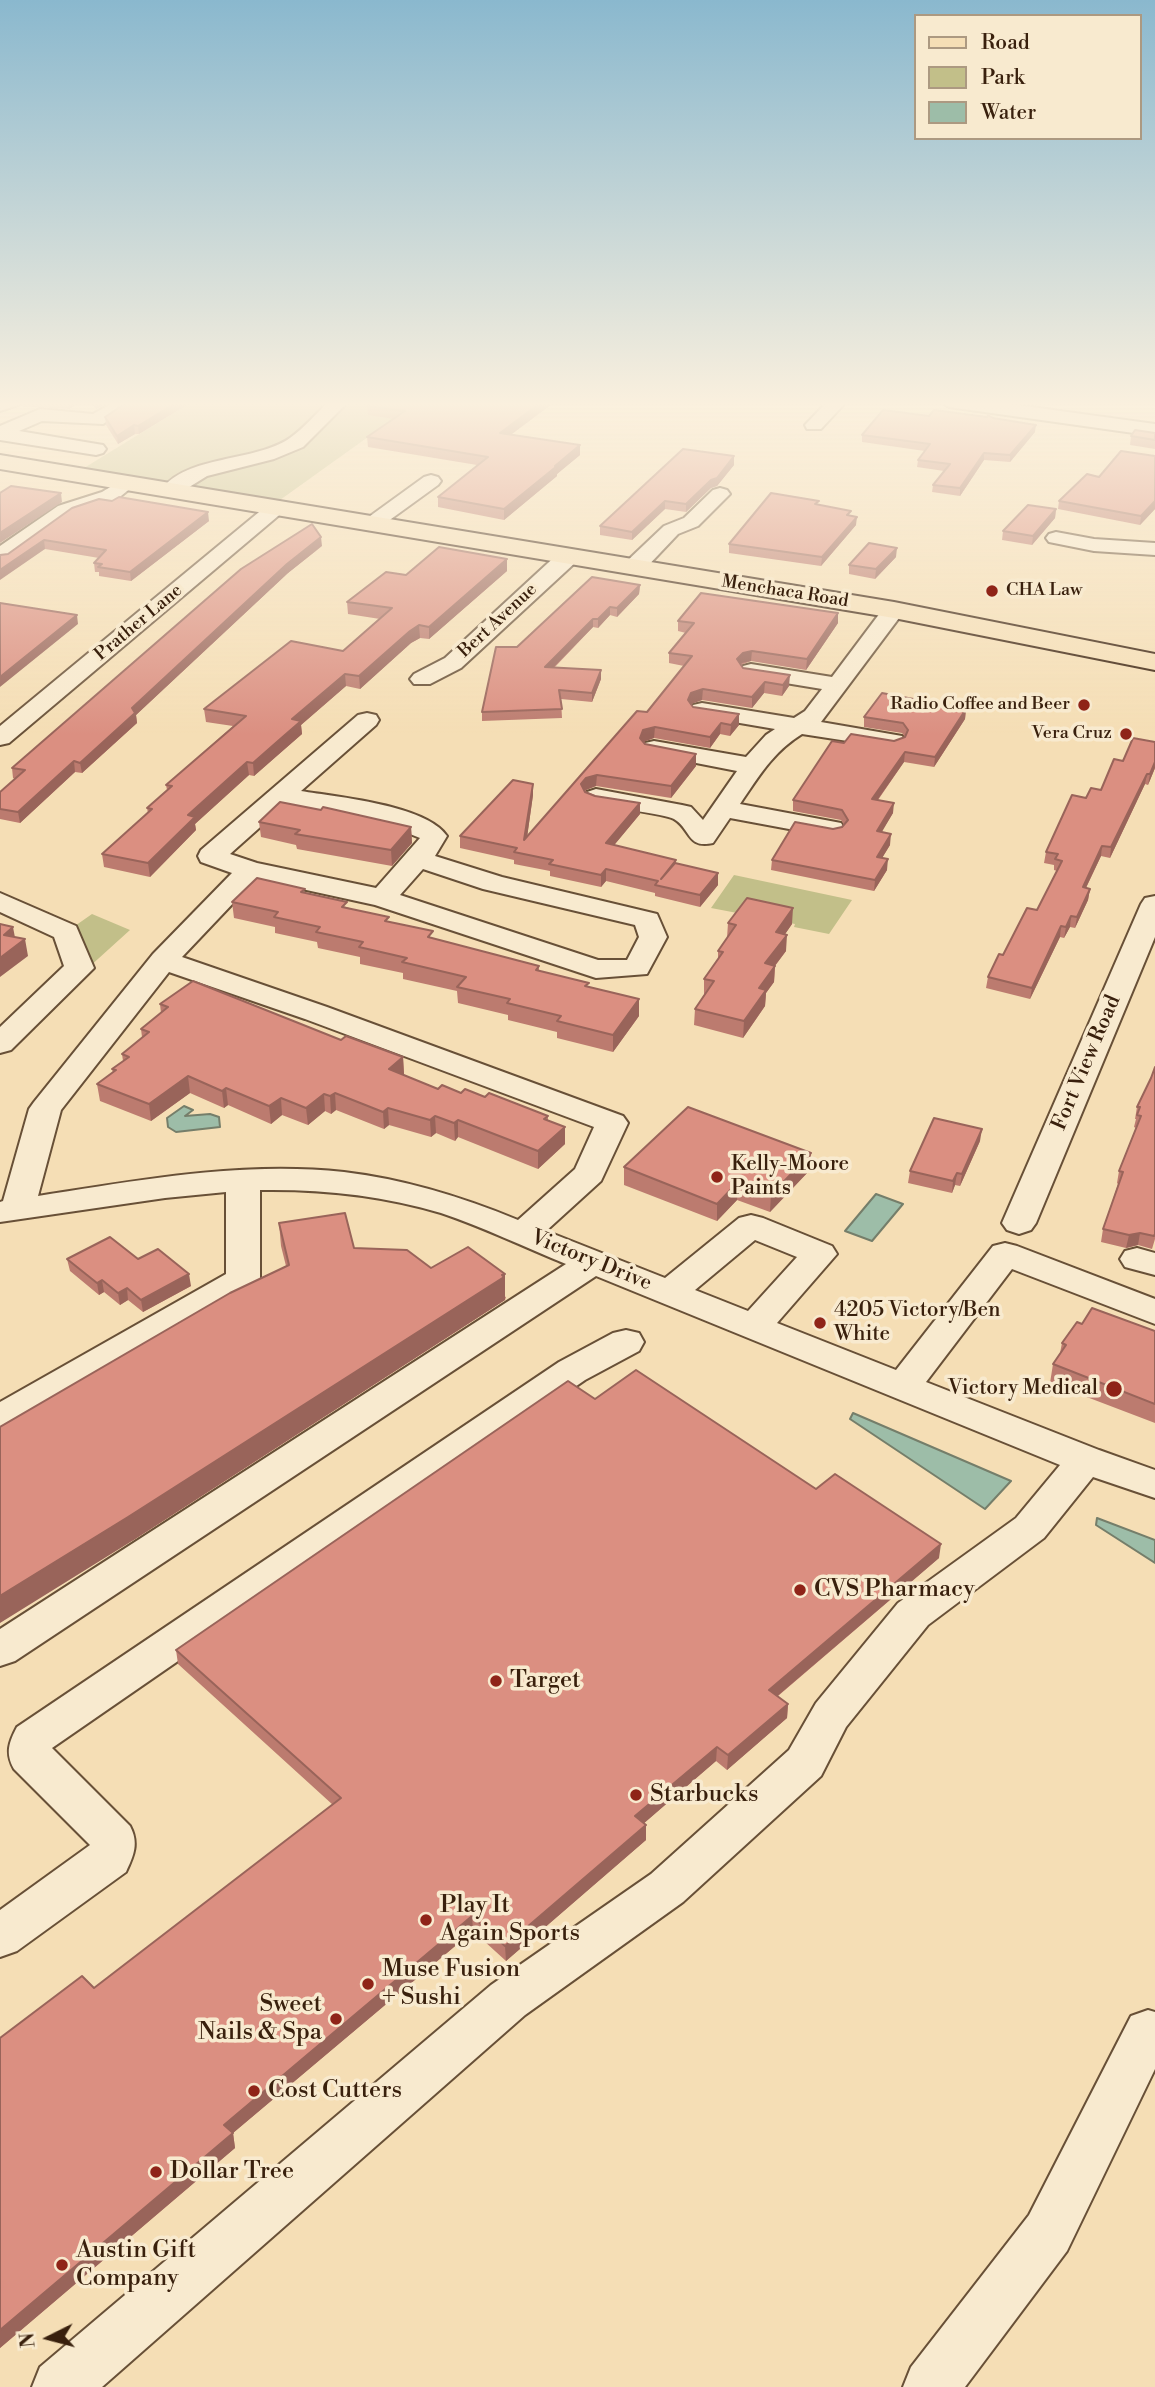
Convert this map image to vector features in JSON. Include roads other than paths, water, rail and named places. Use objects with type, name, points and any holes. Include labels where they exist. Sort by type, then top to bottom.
[{"type":"main road","name":"Menchaca Road","points":[[309,512],[894,610],[1155,662]]},
{"type":"street","points":[[0,556],[62,512]]},
{"type":"street","name":"Prather Lane","points":[[0,738],[271,512]]},
{"type":"street","points":[[373,523],[388,512]]},
{"type":"street","points":[[634,567],[671,530],[691,522],[701,512]]},
{"type":"street","points":[[1056,538],[1094,545],[1155,549]]},
{"type":"street","name":"Bert Avenue","points":[[422,679],[453,663],[569,556]]},
{"type":"street","points":[[596,797],[682,813],[704,837],[753,766],[775,740],[814,716],[894,610]]},
{"type":"street","points":[[751,671],[839,685]]},
{"type":"street","points":[[702,710],[893,741]]},
{"type":"street","points":[[367,720],[211,856],[250,870],[382,898],[596,969],[637,968],[653,937],[647,919],[506,887],[418,859]]},
{"type":"street","points":[[654,748],[753,766]]},
{"type":"street","points":[[279,795],[398,818],[430,830],[434,836],[431,844],[382,898]]},
{"type":"street","points":[[723,809],[832,829]]},
{"type":"street","points":[[9,1211],[45,1109],[163,960],[250,870]]},
{"type":"street","points":[[0,901],[66,932],[79,968],[0,1044]]},
{"type":"street","name":"Fort View Road","points":[[1019,1223],[1155,904]]},
{"type":"street","points":[[0,1419],[243,1279],[243,1180]]},
{"type":"street","name":"Victory Drive","points":[[9,1211],[243,1180],[331,1181],[377,1187],[456,1208],[1085,1461],[1155,1484]]},
{"type":"street","points":[[669,1293],[751,1226],[820,1254],[753,1327]]},
{"type":"street","points":[[902,1388],[1005,1254],[1155,1312]]},
{"type":"street","points":[[0,1650],[593,1262]]},
{"type":"street","points":[[0,1937],[110,1858],[114,1839],[29,1756],[32,1740],[572,1371],[626,1342]]},
{"type":"street","points":[[60,2387],[508,2000],[667,1888],[806,1763],[831,1715],[913,1614],[1030,1528],[1085,1461]]},
{"type":"street","points":[[931,2387],[1048,2233],[1153,2024]]},
{"type":"lane","points":[[163,960],[316,1013],[612,1123],[589,1174],[522,1234]]},
{"type":"water","points":[[184,1106],[193,1110],[185,1116],[210,1114],[219,1117],[220,1127],[176,1132],[168,1127],[167,1118]]},
{"type":"water","points":[[876,1194],[903,1204],[872,1241],[845,1231]]},
{"type":"water","points":[[853,1413],[1011,1481],[985,1509],[850,1419]]},
{"type":"water","points":[[1097,1518],[1155,1540],[1155,1563],[1096,1525]]},
{"type":"place","name":"CHA Law","points":[[992,591]]},
{"type":"place","name":"Radio Coffee and Beer","points":[[1084,705]]},
{"type":"place","name":"Vera Cruz","points":[[1126,734]]},
{"type":"place","name":"Kelly-Moore Paints","points":[[717,1177]]},
{"type":"place","name":"4205 Victory/Ben White","points":[[820,1323]]},
{"type":"place","name":"Victory Medical","points":[[1114,1389]]},
{"type":"place","name":"CVS Pharmacy","points":[[800,1590]]},
{"type":"place","name":"Target","points":[[496,1681]]},
{"type":"place","name":"Starbucks","points":[[636,1795]]},
{"type":"place","name":"Play It Again Sports","points":[[426,1920]]},
{"type":"place","name":"Muse Fusion + Sushi","points":[[368,1984]]},
{"type":"place","name":"Sweet Nails & Spa","points":[[336,2019]]},
{"type":"place","name":"Cost Cutters","points":[[254,2091]]},
{"type":"place","name":"Dollar Tree","points":[[156,2172]]},
{"type":"place","name":"Austin Gift Company","points":[[62,2265]]}]
